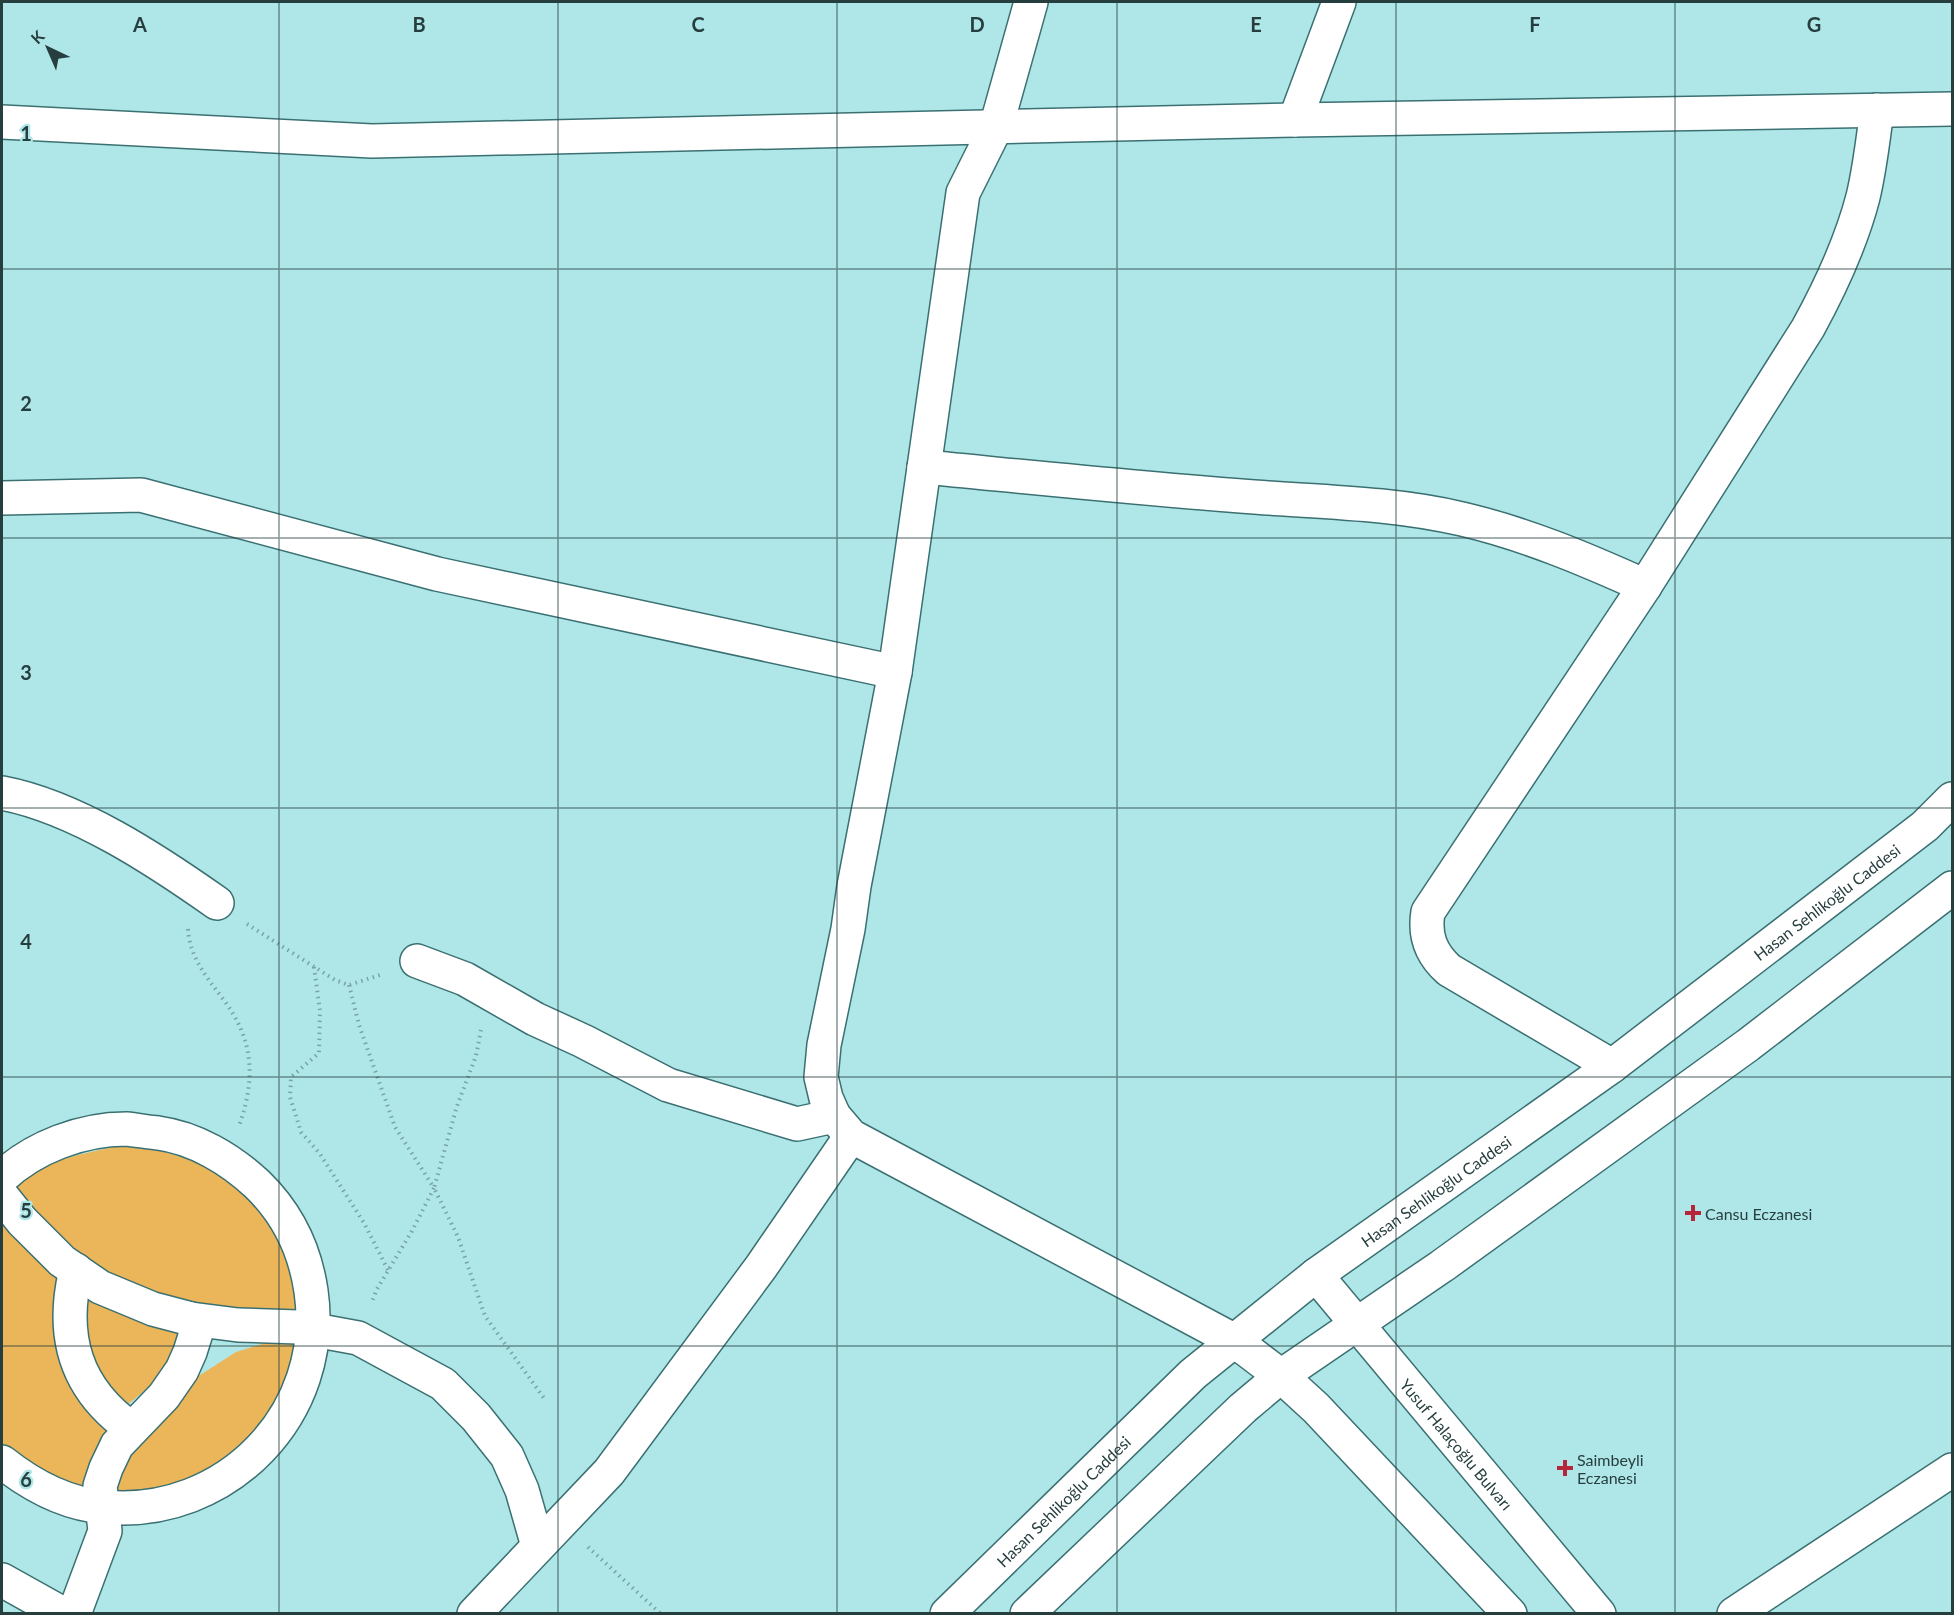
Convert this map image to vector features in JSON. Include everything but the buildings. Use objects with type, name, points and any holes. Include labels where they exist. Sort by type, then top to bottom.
[{"type":"street","points":[[843,1126],[826,1098],[821,1077],[824,1045],[847,939],[854,886],[895,672],[963,193],[996,127],[1031,2]]},
{"type":"street","points":[[1295,120],[1339,2]]},
{"type":"street","points":[[2,122],[372,141],[1295,120],[1953,109]]},
{"type":"street","points":[[1612,1066],[1449,970],[1438,961],[1430,948],[1426,924],[1428,912],[1645,586],[1808,328],[1831,285],[1850,239],[1863,197],[1872,154],[1876,110]]},
{"type":"street","points":[[924,467],[1238,496],[1402,508],[1461,519],[1519,534],[1583,558],[1645,586]]},
{"type":"street","points":[[2,498],[141,495],[437,574],[895,672]]},
{"type":"street","points":[[2,793],[15,795],[87,822],[173,872],[207,896]]},
{"type":"street","name":"Hasan Sehlikoğlu Caddesi","points":[[947,1614],[1193,1374],[1316,1275],[1612,1066],[1925,826],[1953,799]]},
{"type":"street","points":[[1027,1614],[1243,1408],[1281,1376],[1442,1266],[1749,1045],[1953,888]]},
{"type":"street","points":[[417,961],[456,975],[535,1019],[584,1041],[668,1085],[797,1124],[843,1126],[1235,1341],[1281,1376],[1316,1408],[1510,1614]]},
{"type":"street","points":[[474,1614],[609,1472],[761,1267],[843,1126]]},
{"type":"street","points":[[2,1177],[11,1168],[47,1147],[86,1134],[126,1130],[167,1134],[206,1147],[241,1168],[270,1197],[293,1231],[308,1269],[314,1309],[312,1350],[300,1389],[281,1426],[254,1457],[221,1481],[184,1498],[144,1507],[103,1507],[63,1498],[26,1481],[2,1462]]},
{"type":"street","points":[[2,1196],[21,1221],[62,1260],[100,1287],[153,1309],[191,1319],[238,1325],[313,1329],[358,1338],[443,1384],[476,1417],[507,1456],[522,1490],[538,1546]]},
{"type":"street","points":[[76,1270],[70,1293],[69,1320],[73,1350],[89,1389],[111,1415],[132,1429]]},
{"type":"street","name":"Yusuf Halaçoğlu Bulvarı","points":[[1316,1275],[1599,1614]]},
{"type":"street","points":[[74,1614],[105,1531],[100,1486],[106,1468],[117,1445],[164,1396],[182,1370],[196,1333],[191,1319]]},
{"type":"street","points":[[1734,1614],[1953,1470]]},
{"type":"street","points":[[2,1580],[63,1614]]},
{"type":"path","points":[[227,1160],[245,1108],[251,1077],[247,1044],[239,1022],[200,969],[189,944],[187,913],[207,896],[314,967],[335,980],[350,985],[417,961]]},
{"type":"path","points":[[314,967],[320,1011],[319,1053],[291,1077],[290,1097],[301,1132],[320,1154],[348,1197],[388,1270]]},
{"type":"path","points":[[350,985],[359,1025],[395,1127],[434,1188],[458,1237],[485,1316],[546,1401]]},
{"type":"path","points":[[358,1338],[377,1289],[434,1188],[457,1106],[476,1056],[490,992]]},
{"type":"path","points":[[560,1522],[661,1614]]},
{"type":"shaded area","points":[[127,1145],[173,1154],[193,1162],[229,1182],[245,1196],[284,1247],[292,1263],[296,1273],[298,1310],[253,1312],[208,1307],[186,1303],[144,1289],[101,1270],[83,1258],[15,1195],[17,1186],[36,1170],[68,1158]]},
{"type":"shaded area","points":[[2,1211],[60,1270],[112,1432],[90,1493],[75,1491],[2,1447]]},
{"type":"shaded area","points":[[81,1290],[179,1325],[178,1339],[168,1364],[150,1385],[118,1411],[95,1379],[77,1316]]},
{"type":"shaded area","points":[[294,1337],[301,1350],[286,1393],[243,1449],[186,1486],[113,1493],[126,1454],[197,1377],[236,1352],[278,1339]]},
{"type":"place","name":"Cansu Eczanesi","points":[[1693,1213]]},
{"type":"place","name":"Saimbeyli Eczanesi","points":[[1565,1468]]}]
